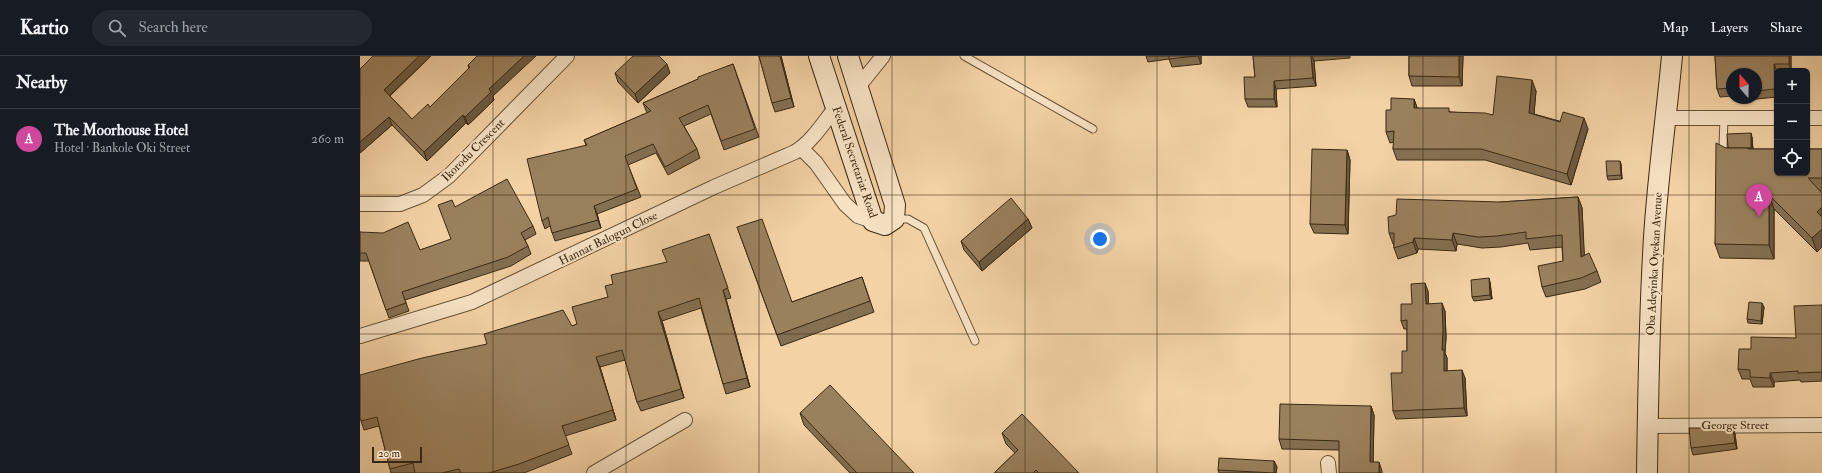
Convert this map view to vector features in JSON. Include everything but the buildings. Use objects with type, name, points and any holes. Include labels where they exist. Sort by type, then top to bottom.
[{"type":"main road","name":"Federal Secretariat Road","points":[[819,56],[873,221],[886,225],[894,219],[895,205],[848,56]]},
{"type":"main road","name":"Oba Adeyinka Oyekan Avenue","points":[[1647,473],[1653,254],[1659,172],[1667,118],[1672,56]]},
{"type":"street","name":"Ikorodu Crescent","points":[[360,204],[400,204],[423,195],[449,176],[567,56]]},
{"type":"street","points":[[858,87],[883,56]]},
{"type":"street","name":"Hannat Balogun Close","points":[[360,336],[472,302],[714,187],[801,148],[819,129],[836,106]]},
{"type":"street","points":[[1667,118],[1774,118]]},
{"type":"street","points":[[1810,118],[1822,118]]},
{"type":"street","points":[[801,148],[816,163],[845,204],[858,216],[873,221]]},
{"type":"street","points":[[594,473],[685,420]]},
{"type":"street","name":"George Street","points":[[1648,426],[1822,425]]},
{"type":"lane","points":[[964,56],[1092,129]]},
{"type":"lane","points":[[1724,118],[1723,147],[1725,154],[1731,157]]},
{"type":"lane","points":[[894,219],[908,219],[924,228],[975,342]]},
{"type":"place","name":"The Moorhouse Hotel","points":[[1759,217]]}]
